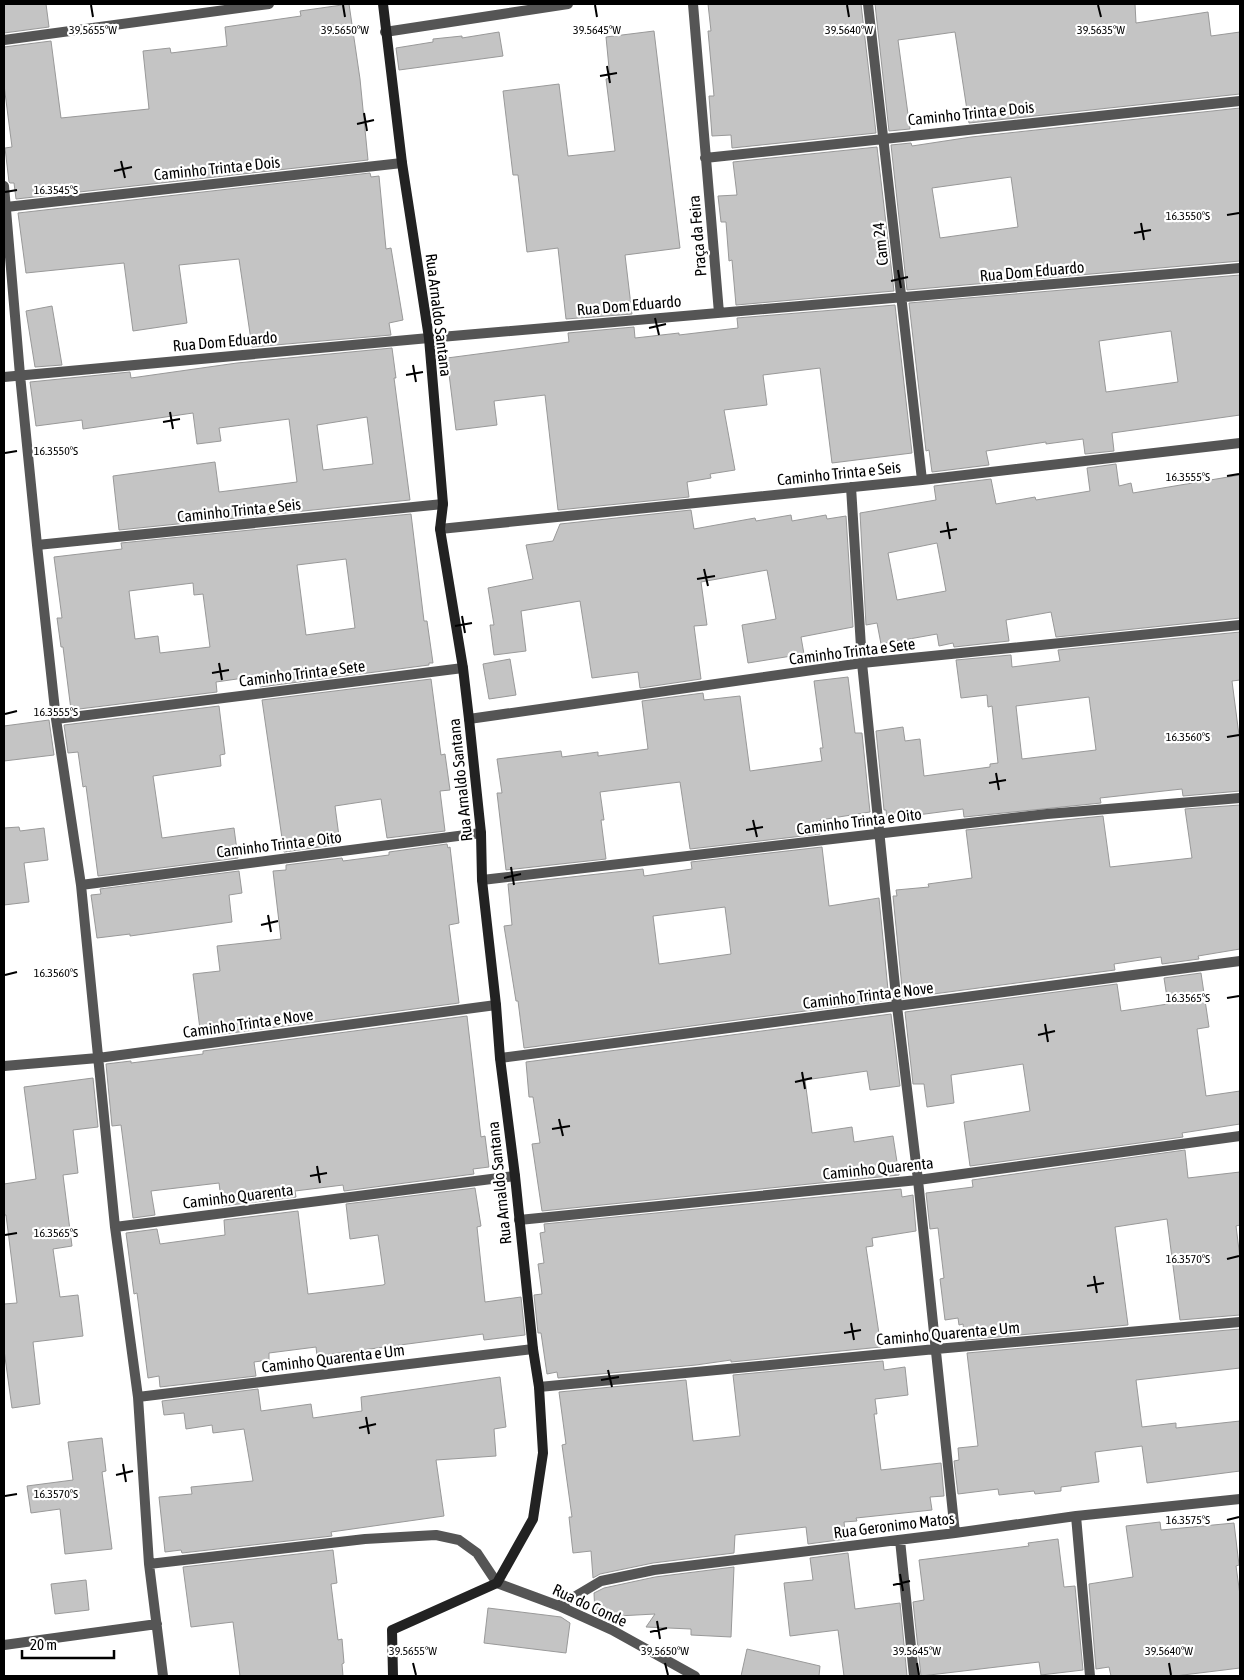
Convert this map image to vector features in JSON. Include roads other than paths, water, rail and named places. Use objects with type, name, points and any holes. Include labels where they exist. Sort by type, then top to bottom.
[{"type":"street","points":[[4,40],[269,4]]},
{"type":"street","name":"Rua Arnaldo Santana","points":[[382,4],[402,163],[429,338],[443,504],[440,529],[463,668],[469,718],[481,833],[482,880],[500,1058],[539,1387],[543,1453],[532,1520],[497,1583]]},
{"type":"street","points":[[385,32],[568,4]]},
{"type":"street","name":"Praça da Feira","points":[[693,4],[719,313]]},
{"type":"street","name":"Cam 24","points":[[868,4],[922,480]]},
{"type":"street","name":"Caminho Trinta e Dois","points":[[706,158],[1240,101]]},
{"type":"street","name":"Caminho Trinta e Dois","points":[[6,206],[402,163]]},
{"type":"street","points":[[4,186],[37,545],[56,720],[81,885],[115,1227],[138,1398],[149,1564],[163,1676]]},
{"type":"street","name":"Rua Dom Eduardo","points":[[4,378],[429,338],[1240,268]]},
{"type":"street","name":"Caminho Trinta e Seis","points":[[440,529],[922,480],[1240,443]]},
{"type":"street","points":[[851,487],[862,664],[897,1006],[918,1180],[955,1533]]},
{"type":"street","name":"Caminho Trinta e Seis","points":[[37,545],[443,504]]},
{"type":"street","name":"Caminho Trinta e Sete","points":[[469,718],[862,664],[1240,625]]},
{"type":"street","name":"Caminho Trinta e Sete","points":[[56,720],[463,668]]},
{"type":"street","name":"Caminho Trinta e Oito","points":[[482,880],[1047,814],[1240,798]]},
{"type":"street","name":"Caminho Trinta e Oito","points":[[81,885],[481,833]]},
{"type":"street","name":"Caminho Trinta e Nove","points":[[500,1058],[1240,961]]},
{"type":"street","name":"Caminho Trinta e Nove","points":[[4,1066],[98,1058],[496,1005]]},
{"type":"street","name":"Caminho Quarenta","points":[[518,1220],[918,1180],[1240,1136]]},
{"type":"street","name":"Caminho Quarenta","points":[[115,1227],[515,1176]]},
{"type":"street","name":"Caminho Quarenta e Um","points":[[539,1387],[1240,1322]]},
{"type":"street","name":"Caminho Quarenta e Um","points":[[138,1398],[533,1349]]},
{"type":"street","name":"Rua Geronimo Matos","points":[[559,1606],[601,1581],[654,1570],[955,1533],[1076,1516],[1240,1499]]},
{"type":"street","points":[[1076,1516],[1090,1676]]},
{"type":"street","points":[[149,1564],[365,1539],[436,1535],[459,1540],[477,1553],[497,1583],[392,1630],[393,1676]]},
{"type":"street","points":[[900,1540],[914,1676]]},
{"type":"street","name":"Rua do Conde","points":[[497,1583],[559,1606],[612,1630],[695,1676]]},
{"type":"street","points":[[4,1645],[156,1624]]}]
